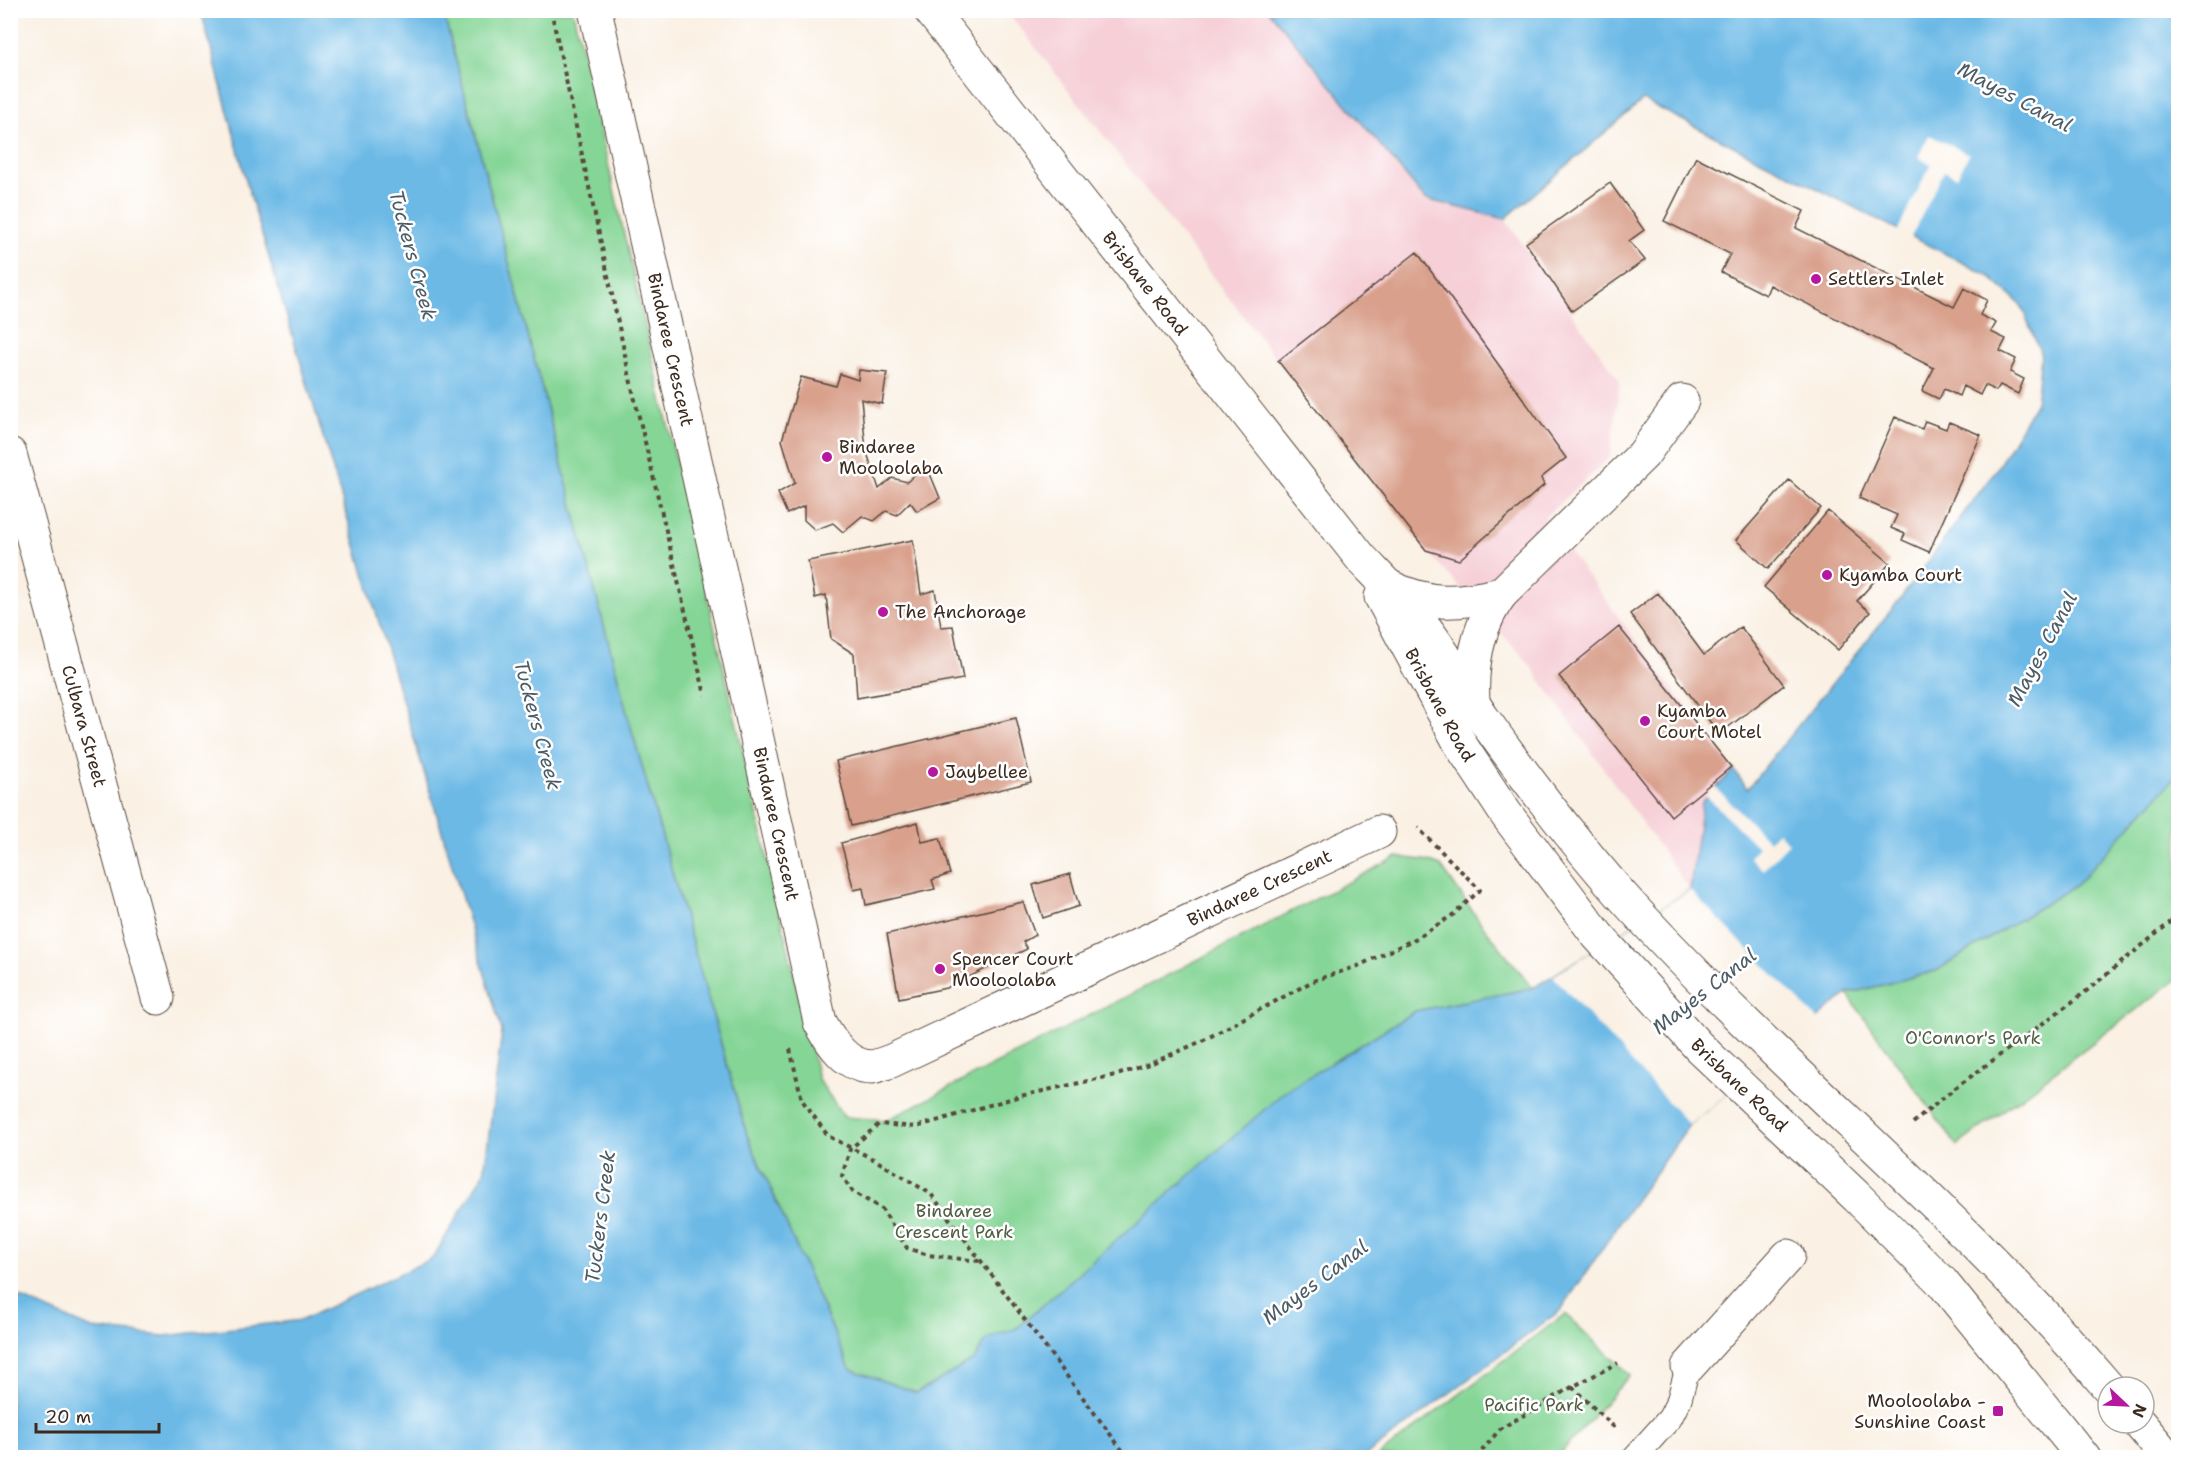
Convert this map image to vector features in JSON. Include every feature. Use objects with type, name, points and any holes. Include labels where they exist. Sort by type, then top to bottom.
[{"type":"main road","name":"Bindaree Crescent","points":[[596,10],[820,1022],[834,1047],[854,1063],[873,1067],[891,1061],[1379,832]]},
{"type":"main road","name":"Brisbane Road","points":[[930,10],[1361,558],[1423,625],[1473,702],[1569,832],[1634,908],[1778,1055],[1965,1231],[2098,1375]]},
{"type":"main road","points":[[1473,702],[1472,675],[1477,644],[1488,616],[1501,594],[1643,455],[1682,401]]},
{"type":"main road","name":"Culbara Street","points":[[10,454],[159,998]]},
{"type":"main road","name":"Brisbane Road","points":[[1361,558],[1462,747],[1506,814],[1598,936],[1676,1023],[1942,1282],[2084,1458]]},
{"type":"main road","points":[[1388,586],[1441,603],[1465,602],[1501,594]]},
{"type":"main road","points":[[1688,1367],[1788,1256]]},
{"type":"main road","points":[[2149,1435],[2168,1458]]},
{"type":"lane","points":[[1634,1458],[1670,1418],[1679,1400],[1688,1367]]},
{"type":"path","points":[[980,1261],[928,1256],[907,1248],[882,1209],[853,1192],[842,1176],[850,1149],[879,1124],[916,1127],[1020,1096],[1120,1074],[1152,1063],[1203,1041],[1313,981],[1358,966],[1442,924],[1480,890],[1416,826]]},
{"type":"path","points":[[1913,1123],[1954,1089],[2084,993],[2178,916]]},
{"type":"path","points":[[850,1149],[877,1161],[931,1194],[1128,1458]]},
{"type":"path","points":[[1476,1458],[1500,1429],[1618,1363]]},
{"type":"path","points":[[1572,1388],[1622,1435]]},
{"type":"shaded area","points":[[1007,11],[1269,11],[1425,199],[1505,219],[1620,381],[1610,458],[1544,518],[1734,770],[1702,802],[1690,890],[1527,661],[1426,550]]},
{"type":"green space","name":"Bindaree Crescent Park","points":[[443,11],[573,11],[818,1079],[844,1117],[887,1120],[1397,857],[1424,860],[1441,866],[1480,922],[1533,988],[1415,1011],[1017,1328],[987,1339],[974,1360],[917,1393],[850,1369],[747,1135],[628,717]]},
{"type":"green space","name":"O'Connor's Park","points":[[2178,774],[2178,978],[1957,1146],[1847,994],[1936,971],[2076,885]]},
{"type":"green space","name":"Pacific Park","points":[[1565,1314],[1630,1375],[1557,1457],[1377,1457]]},
{"type":"water","points":[[201,11],[443,11],[628,717],[747,1135],[850,1369],[917,1393],[974,1360],[987,1339],[1017,1328],[1284,1092],[1415,1011],[1533,988],[1690,890],[1702,802],[1734,770],[1747,789],[1901,598],[1996,470],[2036,403],[2041,354],[2021,305],[1989,276],[1643,100],[1505,219],[1425,199],[1269,11],[2178,11],[2178,774],[2076,885],[1936,971],[1847,994],[1689,1125],[1561,1310],[1364,1457],[11,1457],[10,1293],[92,1329],[165,1336],[302,1320],[433,1258],[484,1173],[502,1031],[249,191]]},
{"type":"pier","points":[[1929,135],[1969,154],[1957,177],[1944,171],[1910,239],[1897,232],[1931,164],[1918,157]]},
{"type":"pier","points":[[1714,786],[1769,841],[1778,832],[1789,843],[1763,870],[1749,857],[1758,847],[1705,795]]},
{"type":"pier","points":[[1690,890],[1818,1020],[1689,1125],[1553,976]]},
{"type":"building","name":"Settlers Inlet","points":[[1696,157],[1804,211],[1796,228],[1954,307],[1964,288],[1987,300],[1980,315],[1996,323],[1991,332],[2006,339],[2000,351],[2016,359],[2010,372],[2024,379],[2018,394],[2000,385],[1996,391],[1985,385],[1980,395],[1963,386],[1959,396],[1944,389],[1939,399],[1922,391],[1934,368],[1770,285],[1766,295],[1721,272],[1730,254],[1664,221]]},
{"type":"building","points":[[1610,183],[1644,230],[1629,241],[1645,260],[1572,311],[1526,243]]},
{"type":"building","points":[[1417,252],[1566,458],[1541,478],[1544,485],[1459,560],[1426,550],[1278,361]]},
{"type":"building","name":"Bindaree Mooloolaba","points":[[859,370],[887,373],[882,404],[861,399],[866,450],[879,489],[892,478],[907,482],[926,464],[940,498],[917,511],[910,502],[897,515],[886,511],[874,521],[862,516],[843,532],[833,523],[815,530],[804,520],[804,506],[787,514],[778,493],[795,483],[782,440],[801,377],[836,386],[840,374],[858,380]]},
{"type":"building","points":[[1895,417],[1922,429],[1925,421],[1946,429],[1949,422],[1981,435],[1929,552],[1902,540],[1905,534],[1891,528],[1897,515],[1859,498]]},
{"type":"building","points":[[1789,480],[1821,508],[1768,569],[1736,540]]},
{"type":"building","name":"Kyamba Court","points":[[1828,511],[1890,563],[1857,601],[1870,612],[1838,650],[1764,587]]},
{"type":"building","name":"The Anchorage","points":[[913,540],[921,594],[935,590],[941,627],[953,626],[963,679],[857,698],[854,654],[831,639],[826,595],[815,598],[808,561]]},
{"type":"building","points":[[1658,593],[1704,655],[1741,627],[1784,685],[1719,734],[1630,614]]},
{"type":"building","name":"Kyamba Court Motel","points":[[1619,627],[1731,767],[1671,816],[1559,676]]},
{"type":"building","name":"Jaybellee","points":[[1016,718],[1031,782],[851,826],[836,761]]},
{"type":"building","points":[[918,822],[922,842],[940,838],[950,874],[932,880],[935,889],[866,905],[863,888],[854,890],[841,843]]},
{"type":"building","points":[[1070,874],[1079,906],[1043,918],[1033,885]]},
{"type":"building","name":"Spencer Court Mooloolaba","points":[[1023,902],[1035,935],[1023,942],[1027,949],[946,988],[899,998],[887,934]]},
{"type":"place","name":"Settlers Inlet","points":[[1816,279]]},
{"type":"place","name":"Bindaree Mooloolaba","points":[[827,457]]},
{"type":"place","name":"Kyamba Court","points":[[1827,575]]},
{"type":"place","name":"The Anchorage","points":[[883,612]]},
{"type":"place","name":"Kyamba Court Motel","points":[[1645,721]]},
{"type":"place","name":"Jaybellee","points":[[933,772]]},
{"type":"place","name":"Spencer Court Mooloolaba","points":[[940,969]]},
{"type":"place","name":"Mooloolaba - Sunshine Coast","points":[[1998,1411]]},
{"type":"water label","name":"Mayes Canal","points":[[2015,97]]},
{"type":"water label","name":"Tuckers Creek","points":[[413,255]]},
{"type":"water label","name":"Mayes Canal","points":[[2042,649]]},
{"type":"water label","name":"Tuckers Creek","points":[[538,725]]},
{"type":"water label","name":"Mayes Canal","points":[[1704,991]]},
{"type":"water label","name":"Tuckers Creek","points":[[600,1217]]},
{"type":"water label","name":"Mayes Canal","points":[[1315,1282]]}]
